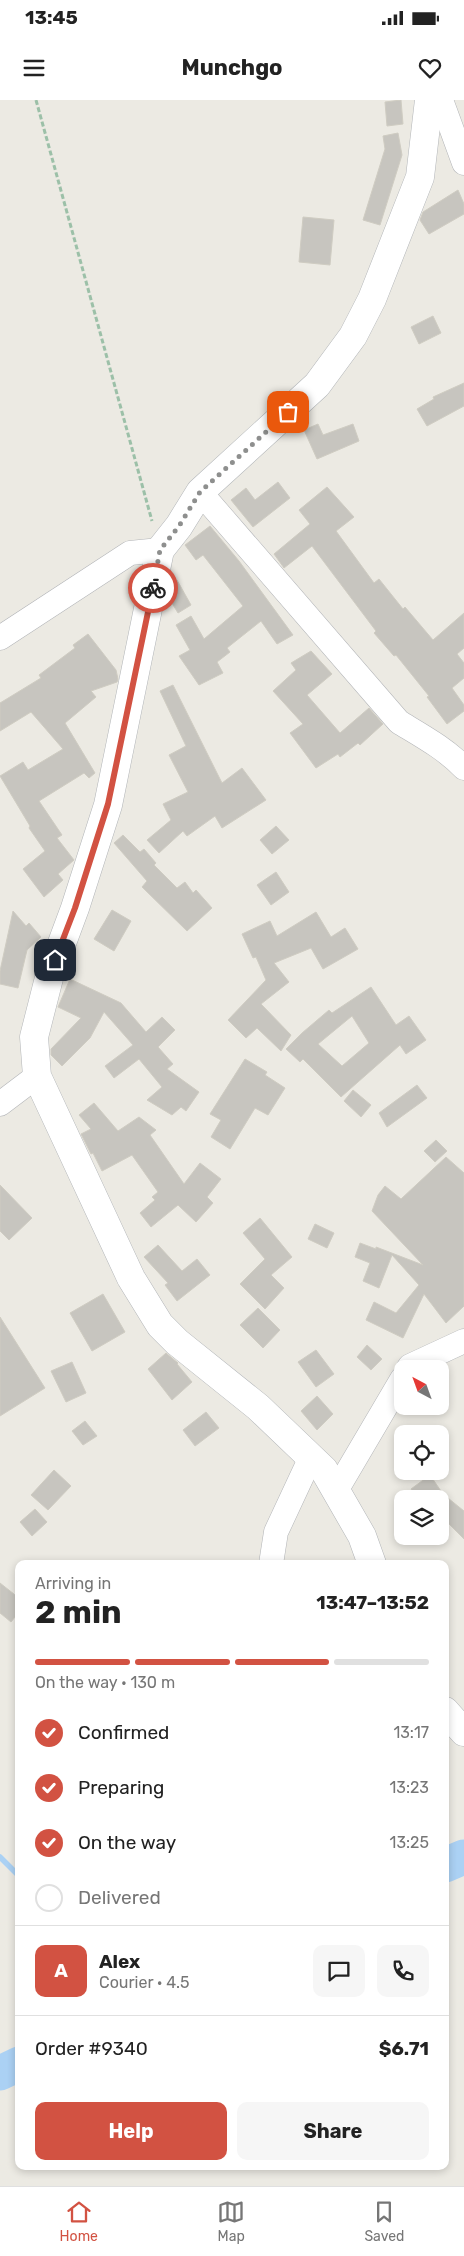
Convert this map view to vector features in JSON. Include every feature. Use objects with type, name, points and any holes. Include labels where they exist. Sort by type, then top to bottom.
[{"type":"street","points":[[371,1560],[362,1536],[324,1470],[258,1407],[177,1342],[160,1325],[131,1278],[37,1076],[34,1037],[49,978],[75,908],[108,804],[160,550],[179,526],[200,492],[317,385],[353,336],[372,299],[420,177],[429,100]]},
{"type":"street","points":[[441,100],[464,163]]},
{"type":"street","points":[[200,492],[400,722],[461,760]]},
{"type":"street","points":[[0,638],[130,553],[160,550]]},
{"type":"street","points":[[0,1104],[37,1076]]},
{"type":"street","points":[[423,1360],[464,1341]]},
{"type":"street","points":[[336,1491],[394,1393]]},
{"type":"street","points":[[272,1560],[276,1532],[310,1457]]},
{"type":"street","points":[[449,1716],[464,1732]]},
{"type":"path","points":[[36,100],[160,550]]},
{"type":"building","points":[[401,100],[403,124],[387,126],[385,102]]},
{"type":"building","points":[[398,133],[402,155],[380,225],[363,220],[385,149],[383,136]]},
{"type":"building","points":[[458,190],[464,204],[464,214],[429,234],[420,220],[423,212]]},
{"type":"building","points":[[303,217],[334,220],[330,265],[299,262]]},
{"type":"building","points":[[433,316],[441,333],[419,344],[411,327]]},
{"type":"building","points":[[464,383],[464,406],[427,426],[417,409],[434,399],[433,397]]},
{"type":"building","points":[[318,424],[323,435],[353,424],[359,441],[317,459],[304,430]]},
{"type":"building","points":[[278,482],[290,498],[253,527],[231,500],[246,488],[255,500]]},
{"type":"building","points":[[327,487],[354,517],[336,531],[374,583],[379,579],[403,609],[405,607],[433,640],[464,613],[464,648],[457,654],[464,663],[464,678],[452,688],[464,705],[464,711],[447,724],[427,697],[429,696],[396,655],[394,656],[374,633],[376,631],[312,546],[284,568],[274,554],[310,524],[299,510]]},
{"type":"building","points":[[210,526],[239,561],[293,635],[277,644],[261,621],[227,648],[230,652],[217,662],[223,673],[199,685],[179,656],[190,650],[176,625],[191,616],[204,639],[243,606],[203,555],[196,560],[185,545]]},
{"type":"building","points":[[177,580],[191,605],[178,613],[167,595],[169,585]]},
{"type":"building","points":[[88,634],[116,670],[118,679],[117,682],[91,691],[96,697],[65,723],[95,773],[89,778],[84,773],[39,801],[62,835],[57,838],[74,860],[58,874],[63,880],[44,897],[23,869],[45,851],[29,828],[30,826],[0,776],[23,762],[28,770],[63,749],[31,712],[0,731],[0,703],[41,678],[39,675],[75,648],[73,645]]},
{"type":"building","points":[[311,651],[332,674],[307,695],[340,733],[369,708],[383,724],[360,745],[358,743],[340,757],[338,754],[316,768],[290,733],[303,724],[273,691],[296,670],[291,663]]},
{"type":"building","points":[[173,685],[222,783],[242,768],[266,800],[222,828],[215,816],[187,836],[183,831],[159,853],[147,840],[171,820],[163,804],[188,792],[169,755],[186,746],[160,691]]},
{"type":"building","points":[[276,826],[289,840],[272,854],[260,840]]},
{"type":"building","points":[[123,835],[140,852],[144,849],[156,863],[154,865],[177,888],[185,882],[193,893],[196,890],[212,908],[187,931],[142,887],[147,881],[114,843]]},
{"type":"building","points":[[276,872],[289,892],[271,905],[257,885]]},
{"type":"building","points":[[112,910],[131,921],[114,951],[94,939]]},
{"type":"building","points":[[13,911],[26,926],[29,923],[41,937],[27,950],[18,988],[0,984],[0,971]]},
{"type":"building","points":[[316,912],[331,937],[345,928],[358,949],[323,969],[311,948],[274,963],[289,982],[261,1004],[291,1035],[281,1051],[257,1028],[246,1038],[228,1020],[266,980],[256,957],[253,958],[242,934],[270,921],[277,936]]},
{"type":"building","points":[[70,979],[121,1003],[146,1032],[162,1017],[175,1030],[158,1047],[173,1064],[167,1069],[199,1092],[186,1111],[181,1107],[172,1115],[147,1100],[162,1087],[139,1059],[114,1078],[105,1066],[133,1045],[104,1012],[90,1038],[62,1066],[51,1055],[51,1049],[81,1018],[58,1007]]},
{"type":"building","points":[[371,987],[396,1025],[409,1016],[426,1040],[406,1054],[400,1045],[341,1097],[303,1059],[300,1062],[286,1049],[329,1010],[332,1013]],"holes":[[[352,1016],[369,1043],[342,1066],[318,1044]]]},
{"type":"building","points":[[245,1059],[267,1072],[265,1075],[285,1088],[268,1115],[255,1108],[230,1149],[211,1137],[221,1120],[210,1114]]},
{"type":"building","points":[[417,1085],[427,1098],[387,1127],[379,1113]]},
{"type":"building","points":[[353,1090],[371,1105],[361,1117],[344,1101]]},
{"type":"building","points":[[94,1103],[118,1131],[139,1117],[156,1130],[150,1135],[184,1184],[200,1163],[221,1179],[207,1197],[213,1203],[196,1222],[178,1205],[151,1227],[140,1213],[155,1200],[152,1197],[158,1192],[132,1155],[102,1171],[81,1134],[91,1129],[79,1115]]},
{"type":"building","points":[[436,1140],[447,1151],[435,1162],[424,1151]]},
{"type":"building","points":[[446,1157],[464,1173],[464,1306],[446,1323],[424,1294],[403,1338],[366,1320],[374,1302],[396,1313],[419,1285],[392,1255],[379,1288],[363,1281],[370,1263],[355,1257],[360,1243],[423,1265],[372,1211],[378,1195],[385,1186],[401,1199]]},
{"type":"building","points":[[0,1185],[32,1218],[9,1240],[0,1231]]},
{"type":"building","points":[[260,1218],[292,1257],[271,1275],[284,1288],[265,1309],[240,1284],[265,1259],[243,1233]]},
{"type":"building","points":[[315,1224],[334,1233],[327,1248],[308,1239]]},
{"type":"building","points":[[158,1245],[182,1271],[197,1259],[210,1275],[177,1301],[165,1285],[168,1283],[144,1257]]},
{"type":"building","points":[[103,1294],[125,1332],[92,1351],[70,1313]]},
{"type":"building","points":[[258,1308],[280,1330],[263,1348],[240,1325]]},
{"type":"building","points":[[0,1317],[45,1388],[0,1416]]},
{"type":"building","points":[[367,1345],[382,1359],[371,1370],[357,1357]]},
{"type":"building","points":[[316,1350],[334,1374],[316,1387],[298,1362]]},
{"type":"building","points":[[166,1353],[178,1363],[192,1382],[172,1400],[148,1369]]},
{"type":"building","points":[[72,1362],[86,1393],[66,1402],[51,1371]]},
{"type":"building","points":[[317,1396],[333,1414],[317,1430],[301,1411]]},
{"type":"building","points":[[206,1412],[219,1428],[195,1446],[183,1430]]},
{"type":"building","points":[[85,1421],[97,1436],[83,1445],[72,1431]]},
{"type":"building","points":[[54,1470],[71,1486],[48,1510],[31,1495]]},
{"type":"building","points":[[423,1480],[433,1480],[440,1490],[412,1490]]},
{"type":"building","points":[[449,1499],[464,1511],[464,1539],[449,1524]]},
{"type":"building","points":[[35,1509],[47,1522],[32,1536],[20,1522]]},
{"type":"building","points":[[0,1583],[15,1595],[15,1617],[11,1622],[0,1613]]},
{"type":"waterway","points":[[0,1857],[15,1872]]},
{"type":"waterway","points":[[449,1863],[464,1857]]},
{"type":"waterway","points":[[0,2073],[15,2066]]},
{"type":"way so far","points":[[153,588],[160,550],[179,526],[200,492],[288,412]]},
{"type":"route","points":[[55,960],[75,908],[108,804],[153,588]]}]
